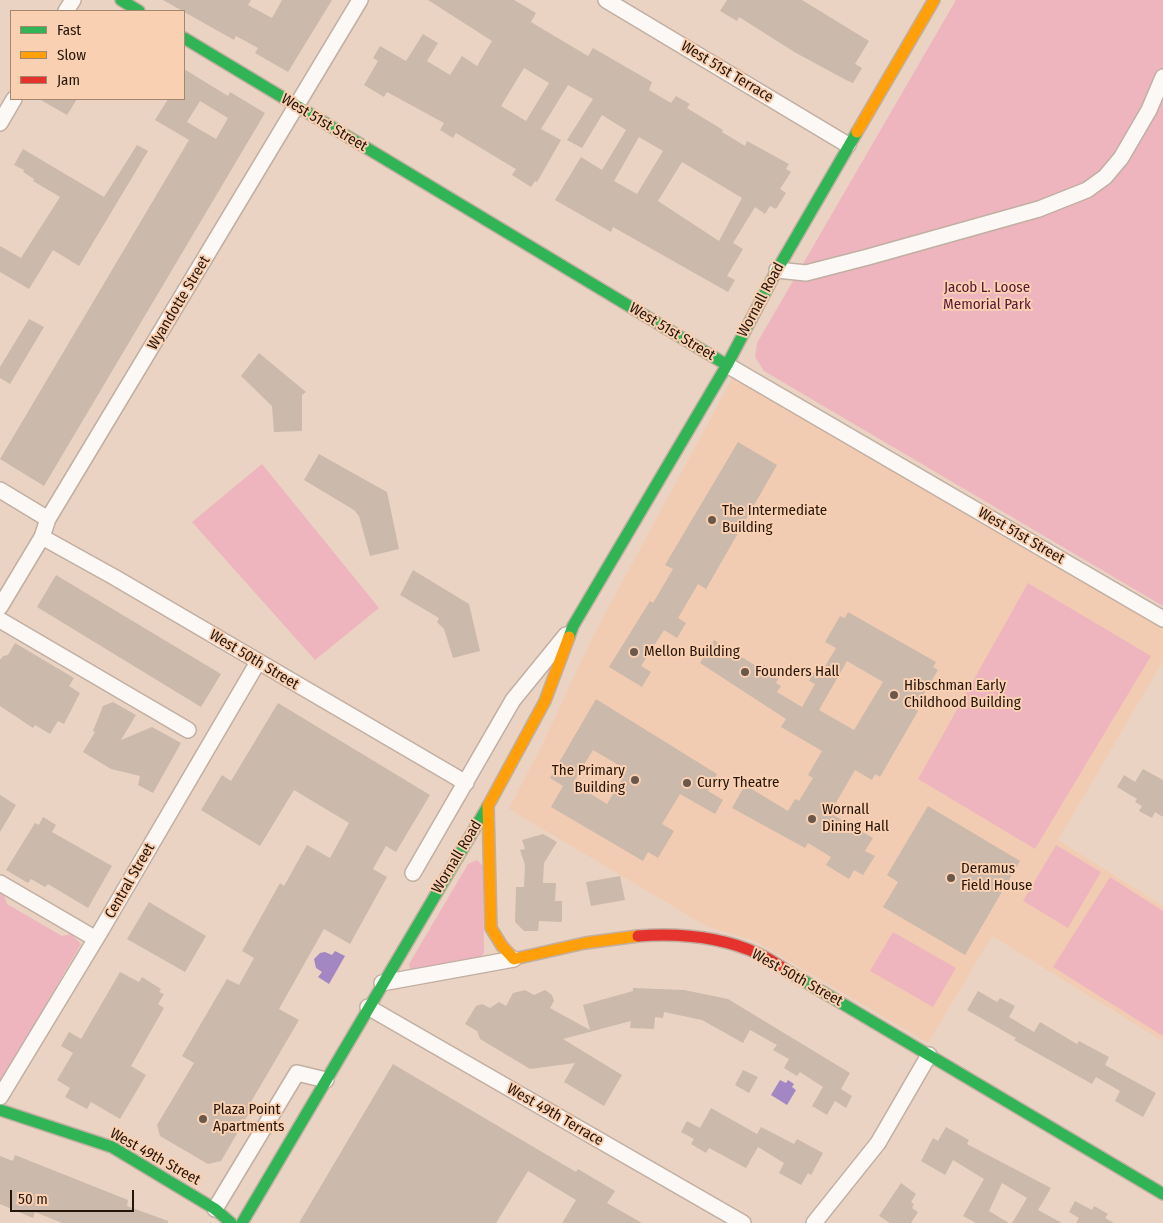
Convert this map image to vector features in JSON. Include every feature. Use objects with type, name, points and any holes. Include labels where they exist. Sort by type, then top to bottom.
[{"type":"street","points":[[120,0],[137,10]]},
{"type":"street","name":"Wyandotte Street","points":[[0,607],[42,537],[48,519],[360,0]]},
{"type":"street","name":"West 51st Terrace","points":[[606,0],[848,145]]},
{"type":"street","name":"Wornall Road","points":[[413,873],[513,700],[573,626],[727,365],[777,270],[934,0]]},
{"type":"street","name":"West 51st Street","points":[[185,39],[727,365],[1163,619]]},
{"type":"street","points":[[777,270],[806,272],[861,259],[1038,209],[1087,190],[1105,177],[1121,158],[1150,110],[1163,77]]},
{"type":"street","points":[[0,123],[13,100]]},
{"type":"street","points":[[0,490],[48,519]]},
{"type":"street","name":"West 50th Street","points":[[42,537],[114,577],[466,783]]},
{"type":"street","points":[[0,620],[188,730]]},
{"type":"street","name":"Wornall Road","points":[[242,1223],[488,806],[545,701],[573,626]]},
{"type":"street","name":"Central Street","points":[[0,1097],[96,939],[258,662]]},
{"type":"street","points":[[488,806],[491,928],[502,946],[514,959]]},
{"type":"street","points":[[0,883],[96,939]]},
{"type":"street","name":"West 50th Street","points":[[514,959],[621,936],[647,934],[704,938],[758,954],[1163,1194]]},
{"type":"street","points":[[382,983],[514,959]]},
{"type":"street","name":"West 49th Terrace","points":[[368,1007],[743,1223]]},
{"type":"street","points":[[814,1223],[878,1143],[929,1055]]},
{"type":"street","points":[[215,1208],[297,1073],[326,1080]]},
{"type":"street","name":"West 49th Street","points":[[0,1110],[112,1147],[215,1208],[231,1223]]},
{"type":"shaded area","points":[[733,377],[1163,628],[1163,661],[1058,840],[1163,906],[1163,1041],[992,936],[928,1043],[755,941],[708,927],[509,809],[542,745],[594,634]]},
{"type":"shaded area","points":[[335,951],[345,956],[329,984],[318,977],[322,972],[316,968],[314,959],[320,953],[325,952],[332,955]]},
{"type":"shaded area","points":[[780,1080],[786,1083],[788,1080],[794,1084],[792,1087],[796,1090],[787,1105],[771,1095]]},
{"type":"green space","name":"Jacob L. Loose Memorial Park","points":[[956,0],[1163,0],[1163,606],[764,371],[755,357],[757,343]]},
{"type":"green space","points":[[262,464],[379,608],[315,660],[192,522]]},
{"type":"green space","points":[[1028,583],[1151,656],[1035,849],[918,779]]},
{"type":"green space","points":[[1056,845],[1101,872],[1068,928],[1023,901]]},
{"type":"green space","points":[[477,860],[483,866],[484,952],[480,960],[410,970],[409,964],[468,864]]},
{"type":"green space","points":[[1110,877],[1163,911],[1163,1036],[1053,967]]},
{"type":"green space","points":[[0,892],[4,895],[7,904],[62,936],[71,934],[81,944],[0,1083]]},
{"type":"green space","points":[[893,932],[956,968],[933,1007],[870,971]]},
{"type":"building","points":[[163,0],[251,0],[248,5],[272,18],[282,0],[332,0],[288,72],[255,53],[258,48],[236,36],[234,40],[185,12],[185,10],[181,10]]},
{"type":"building","points":[[428,0],[514,0],[536,13],[531,22],[588,56],[593,48],[652,82],[649,90],[671,103],[676,96],[690,104],[687,108],[745,146],[747,141],[789,164],[786,169],[791,172],[780,189],[786,193],[776,209],[770,206],[765,214],[755,207],[733,243],[743,249],[727,276],[735,280],[728,292],[613,227],[611,232],[555,200],[581,157],[602,170],[626,130],[602,115],[582,148],[567,140],[593,99],[568,85],[541,129],[561,140],[537,182],[535,181],[531,187],[512,175],[516,169],[456,133],[453,138],[440,130],[444,123],[387,92],[384,97],[364,85],[378,61],[373,58],[380,46],[406,61],[423,34],[438,43],[427,61],[450,75],[462,56],[477,66],[492,41]],"holes":[[[524,68],[549,83],[526,121],[501,106]],[[639,137],[663,151],[637,194],[614,181]],[[682,162],[742,198],[719,241],[658,201]]]},
{"type":"building","points":[[727,0],[802,0],[869,41],[855,64],[862,68],[853,83],[846,80],[796,53],[739,17],[737,21],[720,11]]},
{"type":"building","points":[[185,70],[228,96],[230,92],[265,113],[44,486],[0,459],[189,140],[155,120],[167,100],[185,100]],"holes":[[[200,101],[228,118],[216,139],[187,122]]]},
{"type":"building","points":[[41,100],[76,100],[67,115]]},
{"type":"building","points":[[137,145],[148,151],[79,266],[53,250],[29,289],[0,272],[0,246],[21,258],[60,197],[33,181],[34,179],[23,172],[24,170],[14,165],[23,149],[104,197]]},
{"type":"building","points":[[29,319],[44,327],[10,384],[0,378],[0,367]]},
{"type":"building","points":[[259,353],[306,392],[302,395],[302,431],[274,432],[272,406],[241,376]]},
{"type":"building","name":"The Intermediate Building","points":[[738,442],[777,465],[706,589],[698,584],[678,618],[686,623],[677,638],[664,630],[641,666],[651,672],[642,687],[609,667],[650,601],[653,603],[673,569],[665,565]]},
{"type":"building","points":[[319,454],[387,492],[399,549],[370,556],[359,516],[354,510],[304,480]]},
{"type":"building","points":[[413,570],[469,604],[480,651],[453,658],[444,629],[437,622],[439,618],[400,595]]},
{"type":"building","points":[[56,575],[221,674],[201,707],[37,607]]},
{"type":"building","points":[[848,612],[936,662],[933,667],[938,670],[915,709],[918,711],[880,777],[875,774],[872,780],[855,770],[830,813],[873,838],[865,851],[875,856],[863,875],[854,870],[849,879],[826,865],[831,857],[808,843],[805,848],[732,808],[745,785],[788,811],[795,799],[799,801],[813,778],[808,775],[822,751],[781,727],[786,719],[700,663],[714,640],[761,669],[764,665],[780,675],[776,683],[781,686],[777,692],[802,707],[815,684],[809,681],[815,670],[821,673],[836,648],[825,642],[840,616],[845,618]],"holes":[[[847,661],[883,682],[854,730],[819,710]]]},
{"type":"building","points":[[15,643],[74,678],[69,686],[80,693],[64,724],[58,721],[50,734],[35,725],[33,728],[0,706],[0,660],[3,656],[8,655]]},
{"type":"building","name":"The Primary Building","points":[[596,699],[717,774],[708,791],[723,800],[715,814],[680,794],[662,824],[674,831],[658,858],[648,852],[643,861],[551,807],[563,786],[550,778]],"holes":[[[593,750],[627,770],[607,804],[573,783]]]},
{"type":"building","points":[[113,702],[136,715],[121,740],[152,727],[181,743],[153,793],[138,785],[140,776],[111,769],[83,752],[95,732],[93,731],[103,706]]},
{"type":"building","points":[[278,703],[430,795],[396,852],[386,846],[373,869],[387,877],[350,944],[324,929],[279,1009],[299,1020],[248,1107],[249,1113],[221,1161],[208,1164],[160,1136],[157,1125],[194,1063],[182,1056],[227,979],[239,985],[254,958],[242,951],[280,883],[284,886],[307,845],[330,858],[349,823],[294,790],[260,846],[201,810],[222,775],[231,781]]},
{"type":"building","points":[[1143,769],[1163,780],[1163,817],[1155,812],[1152,818],[1139,811],[1142,806],[1135,802],[1137,799],[1117,787],[1124,775],[1135,782]]},
{"type":"building","points":[[0,795],[16,805],[0,832]]},
{"type":"building","name":"Deramus Field House","points":[[928,806],[1020,861],[965,955],[883,907],[898,882],[887,875]]},
{"type":"building","points":[[43,817],[56,825],[52,832],[112,866],[88,908],[48,884],[45,887],[31,879],[28,883],[6,870],[35,823],[39,825]]},
{"type":"building","points":[[543,834],[557,842],[544,863],[543,883],[556,883],[555,901],[562,901],[562,922],[539,921],[538,931],[524,931],[515,922],[516,887],[524,887],[525,865],[520,850],[525,849],[522,840]]},
{"type":"building","points":[[620,876],[625,900],[591,906],[586,882]]},
{"type":"building","points":[[149,902],[206,936],[185,972],[127,939]]},
{"type":"building","points":[[120,972],[139,982],[142,977],[161,989],[159,992],[164,994],[158,1004],[164,1008],[131,1066],[146,1075],[120,1119],[91,1102],[87,1109],[65,1097],[70,1088],[57,1080],[73,1053],[61,1046],[69,1032],[81,1039]]},
{"type":"building","points":[[633,988],[684,990],[728,999],[850,1073],[841,1089],[852,1096],[846,1108],[835,1101],[827,1115],[812,1106],[823,1087],[800,1072],[797,1076],[784,1068],[789,1059],[773,1050],[777,1045],[750,1030],[743,1043],[702,1020],[664,1012],[663,1018],[655,1017],[654,1029],[630,1028],[631,1021],[563,1039],[622,1075],[604,1106],[564,1082],[575,1063],[530,1069],[480,1039],[477,1031],[465,1024],[476,1006],[482,1004],[490,1008],[499,1002],[506,1006],[513,993],[525,990],[534,995],[545,990],[552,995],[554,1001],[550,1008],[590,1030],[583,1005],[633,991]]},
{"type":"building","points":[[978,991],[997,1002],[1000,998],[1015,1006],[1009,1017],[1034,1032],[1040,1022],[1077,1044],[1079,1041],[1109,1057],[1105,1065],[1156,1093],[1143,1117],[1115,1101],[1120,1091],[1096,1077],[1092,1084],[1014,1040],[1016,1038],[967,1010]]},
{"type":"building","points":[[393,1064],[576,1172],[578,1169],[615,1191],[607,1203],[642,1223],[562,1223],[576,1200],[528,1171],[496,1223],[299,1223]]},
{"type":"building","points":[[743,1070],[758,1077],[749,1093],[735,1085]]},
{"type":"building","points":[[711,1108],[757,1134],[761,1127],[794,1144],[797,1139],[823,1153],[811,1175],[808,1173],[801,1185],[779,1173],[784,1163],[758,1147],[746,1168],[709,1148],[706,1153],[691,1144],[694,1139],[681,1132],[687,1121],[700,1128]]},
{"type":"building","points":[[946,1127],[969,1140],[967,1144],[1051,1188],[1038,1210],[1062,1223],[1012,1223],[1027,1198],[1002,1183],[989,1211],[1009,1223],[976,1223],[963,1216],[984,1179],[953,1160],[945,1175],[921,1161],[933,1138],[938,1141]]},
{"type":"building","points":[[15,1155],[128,1200],[127,1206],[168,1221],[168,1223],[62,1223],[35,1212],[33,1218],[0,1204],[0,1156],[13,1161]]},
{"type":"building","points":[[901,1183],[916,1194],[911,1202],[914,1204],[912,1208],[918,1212],[911,1223],[890,1223],[879,1216]]},
{"type":"building","points":[[1075,1201],[1092,1210],[1094,1206],[1108,1214],[1105,1218],[1114,1223],[1076,1223],[1079,1218],[1069,1212]]},
{"type":"traffic: fast","points":[[121,0],[137,10]]},
{"type":"traffic: fast","points":[[185,39],[727,365]]},
{"type":"traffic: fast","points":[[569,637],[573,626],[727,365],[777,270],[857,132]]},
{"type":"traffic: fast","points":[[242,1223],[488,806]]},
{"type":"traffic: fast","points":[[789,972],[1163,1194]]},
{"type":"traffic: fast","points":[[0,1110],[112,1147],[215,1209],[231,1223]]},
{"type":"traffic: slow","points":[[857,132],[934,0]]},
{"type":"traffic: slow","points":[[488,806],[545,701],[569,637]]},
{"type":"traffic: slow","points":[[488,806],[491,928],[502,946],[514,959],[585,943],[638,936]]},
{"type":"traffic: jam","points":[[638,936],[669,935],[715,940],[745,948],[763,956],[789,972]]},
{"type":"place","name":"The Intermediate Building","points":[[712,520]]},
{"type":"place","name":"Mellon Building","points":[[634,652]]},
{"type":"place","name":"Founders Hall","points":[[745,672]]},
{"type":"place","name":"Hibschman Early Childhood Building","points":[[894,695]]},
{"type":"place","name":"The Primary Building","points":[[635,780]]},
{"type":"place","name":"Curry Theatre","points":[[687,783]]},
{"type":"place","name":"Wornall Dining Hall","points":[[812,819]]},
{"type":"place","name":"Deramus Field House","points":[[951,878]]},
{"type":"place","name":"Plaza Point Apartments","points":[[203,1119]]}]
